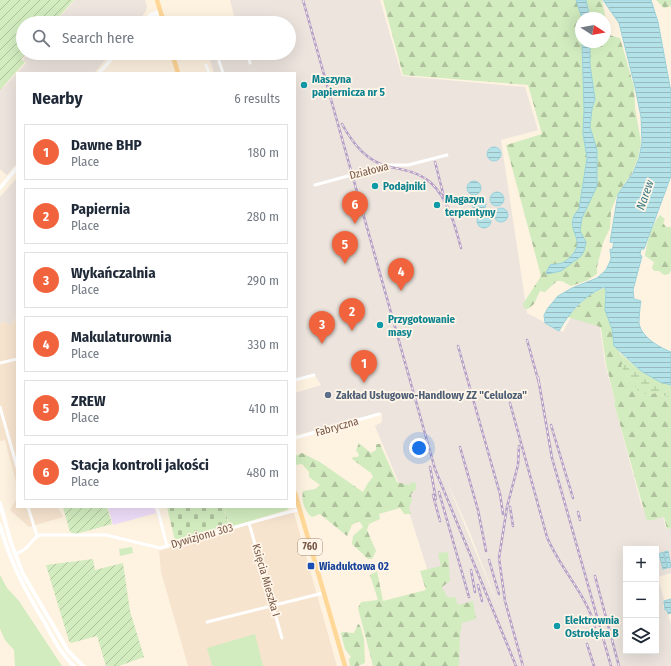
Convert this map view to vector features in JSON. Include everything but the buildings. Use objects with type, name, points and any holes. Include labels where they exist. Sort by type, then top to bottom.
[{"type":"main road","points":[[158,0],[162,16]]},
{"type":"main road","points":[[174,60],[178,72]]},
{"type":"main road","name":"760","points":[[296,496],[344,666]]},
{"type":"main road","points":[[0,503],[15,554],[26,580],[63,643],[73,657],[83,666]]},
{"type":"main road","points":[[0,525],[9,556],[20,580],[59,648],[74,666]]},
{"type":"street","points":[[154,16],[161,11]]},
{"type":"street","points":[[100,72],[111,60]]},
{"type":"street","points":[[219,61],[223,72]]},
{"type":"street","points":[[206,65],[209,72]]},
{"type":"street","name":"Działowa","points":[[315,185],[388,165],[408,165],[447,155]]},
{"type":"street","points":[[0,188],[16,169]]},
{"type":"street","points":[[0,363],[16,359]]},
{"type":"street","points":[[296,380],[314,375]]},
{"type":"street","points":[[0,407],[16,463]]},
{"type":"street","name":"Fabryczna","points":[[296,438],[379,414]]},
{"type":"street","points":[[15,554],[27,549],[37,536],[28,508]]},
{"type":"street","points":[[157,508],[167,546]]},
{"type":"street","name":"Dywizjonu 303","points":[[37,536],[106,535],[160,548],[300,509]]},
{"type":"street","name":"Księcia Mieszka I","points":[[249,523],[274,605],[282,638]]},
{"type":"street","points":[[207,622],[323,593]]},
{"type":"shaded area","points":[[75,0],[145,0],[147,7],[142,16],[60,16]]},
{"type":"shaded area","points":[[230,0],[380,0],[402,76],[525,87],[538,130],[501,140],[527,313],[563,332],[573,314],[600,327],[605,364],[615,401],[614,403],[642,508],[660,503],[666,529],[671,528],[671,573],[659,577],[659,546],[623,546],[623,654],[659,654],[659,581],[665,604],[663,606],[664,610],[667,610],[671,625],[671,666],[458,666],[403,493],[375,426],[382,422],[382,413],[297,435],[296,393],[321,385],[314,374],[296,379],[296,72],[214,72],[210,60],[296,60],[296,16],[234,16]],"holes":[[[446,480],[468,528],[501,613]]]},
{"type":"shaded area","points":[[24,60],[105,60],[95,72],[18,72],[26,63]]},
{"type":"shaded area","points":[[16,74],[16,164],[7,175],[0,169],[0,91]]},
{"type":"shaded area","points":[[16,179],[16,318],[10,325],[3,321],[0,324],[0,197]]},
{"type":"shaded area","points":[[16,319],[16,482],[5,440],[0,441],[0,325],[3,321],[10,325]]},
{"type":"shaded area","points":[[16,500],[16,508],[58,508],[63,517],[29,527],[10,510]]},
{"type":"shaded area","points":[[108,508],[154,508],[156,513],[113,525]]},
{"type":"shaded area","points":[[288,513],[294,513],[337,666],[188,666],[161,572],[159,551]]},
{"type":"green space","points":[[0,0],[74,0],[59,16],[16,16],[16,60],[22,60],[25,62],[0,90]]},
{"type":"green space","points":[[383,0],[602,0],[604,12],[575,12],[575,48],[611,48],[611,36],[620,38],[634,87],[635,108],[641,142],[638,158],[632,173],[618,193],[611,211],[610,228],[603,243],[597,267],[597,274],[586,281],[571,286],[562,281],[557,281],[545,292],[540,291],[534,304],[528,309],[524,308],[523,304],[541,276],[506,145],[542,134],[528,85],[403,75]]},
{"type":"green space","points":[[656,0],[671,0],[671,6],[664,8]]},
{"type":"green space","points":[[660,215],[665,219],[663,223],[666,227],[671,227],[671,270],[669,274],[664,275],[659,271],[654,271],[652,268],[654,262],[645,256],[650,234]]},
{"type":"green space","points":[[604,288],[606,289],[605,310],[612,329],[614,345],[624,359],[626,375],[635,385],[640,395],[656,393],[671,398],[671,528],[667,529],[664,517],[647,521],[614,403],[615,401],[606,364],[601,328],[567,317],[589,295]]},
{"type":"green space","points":[[621,354],[632,364],[656,380],[671,385],[671,398],[656,393],[640,395],[621,366],[624,359]]},
{"type":"green space","points":[[359,443],[371,453],[376,450],[376,444],[380,444],[397,482],[409,485],[412,482],[416,483],[416,489],[411,494],[412,500],[409,507],[411,514],[404,514],[400,508],[379,514],[380,519],[369,524],[367,530],[376,551],[372,559],[368,559],[352,544],[353,536],[363,527],[360,522],[352,525],[347,536],[320,514],[312,517],[307,513],[303,502],[303,491],[315,489],[320,485],[309,477],[309,472],[302,464],[296,465],[296,456],[302,453],[320,462],[363,492],[373,477],[371,473],[352,459],[353,457],[358,457],[359,455],[356,450]]},
{"type":"green space","points":[[63,508],[107,508],[112,524],[76,534],[70,532]]},
{"type":"green space","points":[[167,508],[224,508],[229,526],[175,541]]},
{"type":"green space","points":[[224,508],[289,508],[287,510],[230,527]]},
{"type":"green space","points":[[132,547],[133,553],[120,556],[119,549]]},
{"type":"green space","points":[[448,552],[450,581],[442,587],[447,597],[455,597],[458,605],[473,601],[476,619],[462,623],[459,666],[373,666],[358,608],[361,602],[378,600],[370,575],[377,571],[383,601],[426,590],[420,571],[441,566],[438,553]]},
{"type":"green space","points":[[93,559],[95,570],[123,563],[130,611],[144,657],[119,666],[106,666],[97,636],[71,643],[69,641],[46,565]]},
{"type":"green space","points":[[0,575],[7,588],[19,601],[62,666],[15,666],[14,650],[5,640],[0,629]]},
{"type":"green space","points":[[358,624],[360,625],[364,639],[365,663],[358,666],[350,666],[349,659],[351,657],[345,649],[341,634],[342,632],[354,633]]},
{"type":"green space","points":[[255,634],[263,666],[212,666],[207,648]]},
{"type":"water","points":[[576,0],[586,0],[589,12],[580,12]]},
{"type":"water","name":"Narew","points":[[603,0],[651,0],[658,22],[671,92],[671,176],[644,249],[641,249],[640,255],[642,256],[633,290],[634,299],[641,301],[639,323],[643,333],[651,341],[671,352],[671,385],[660,382],[641,371],[614,346],[612,329],[605,310],[606,290],[604,287],[584,299],[568,317],[559,331],[545,323],[544,315],[558,296],[572,288],[597,278],[606,270],[611,259],[610,249],[612,250],[614,243],[610,242],[618,194],[633,173],[639,158],[642,142],[641,117],[619,23]]},
{"type":"water","points":[[582,48],[590,48],[590,65],[595,99],[590,127],[597,150],[597,186],[582,218],[580,231],[586,242],[584,251],[581,256],[561,271],[547,274],[546,273],[550,265],[565,261],[575,251],[577,245],[577,239],[572,222],[579,209],[587,158],[583,134],[584,110]]},
{"type":"water","points":[[494,147],[499,149],[501,154],[499,159],[494,161],[489,159],[487,154],[489,149]]},
{"type":"water","points":[[474,181],[479,183],[481,188],[479,193],[474,195],[469,193],[467,188],[469,183]]},
{"type":"water","points":[[497,192],[502,194],[504,199],[502,204],[497,206],[492,204],[490,199],[492,194]]},
{"type":"water","points":[[479,197],[484,199],[486,204],[484,209],[479,211],[474,209],[472,204],[474,199]]},
{"type":"water","points":[[501,208],[506,210],[508,215],[506,220],[501,222],[496,220],[494,215],[496,210]]},
{"type":"water","points":[[484,214],[489,216],[491,221],[489,226],[484,228],[479,226],[477,221],[479,216]]},
{"type":"water","points":[[668,551],[671,567],[668,568],[664,552]]},
{"type":"water","points":[[663,552],[667,568],[663,569],[659,554]]},
{"type":"water","points":[[671,599],[671,613],[668,614],[667,610],[665,610],[664,601]]},
{"type":"railway","points":[[303,0],[435,469],[516,666]]},
{"type":"railway","points":[[342,124],[356,145],[374,161],[382,165],[401,169],[421,176],[436,188],[450,212],[461,248]]},
{"type":"railway","points":[[435,162],[444,197]]},
{"type":"railway","points":[[527,340],[539,383]]},
{"type":"railway","points":[[458,346],[500,494],[503,514]]},
{"type":"railway","points":[[538,377],[552,458],[611,666]]},
{"type":"railway","points":[[510,403],[547,537],[552,549],[586,603],[595,627]]},
{"type":"railway","points":[[551,425],[573,498]]},
{"type":"railway","points":[[519,446],[518,465],[507,507],[499,558],[505,601],[523,666]]},
{"type":"railway","points":[[460,447],[478,510],[486,551]]},
{"type":"railway","points":[[430,467],[436,499]]},
{"type":"railway","points":[[439,492],[469,597]]},
{"type":"railway","points":[[433,495],[440,521]]},
{"type":"railway","points":[[510,507],[513,526]]},
{"type":"railway","points":[[578,512],[580,520]]},
{"type":"railway","points":[[489,560],[499,594]]},
{"type":"railway","points":[[471,570],[475,592]]},
{"type":"railway","points":[[595,576],[619,666]]},
{"type":"railway","points":[[478,585],[482,601]]},
{"type":"railway","points":[[587,644],[594,666]]},
{"type":"place","name":"Maszyna papiernicza nr 5","points":[[304,85]]},
{"type":"place","name":"Podajniki","points":[[375,186]]},
{"type":"place","name":"Magazyn terpentyny","points":[[437,205]]},
{"type":"place","name":"Stacja kontroli jakości","points":[[355,224]]},
{"type":"place","name":"ZREW","points":[[345,264]]},
{"type":"place","name":"Makulaturownia","points":[[401,291]]},
{"type":"place","name":"Przygotowanie masy","points":[[380,325]]},
{"type":"place","name":"Papiernia","points":[[352,331]]},
{"type":"place","name":"Wykańczalnia","points":[[322,344]]},
{"type":"place","name":"Dawne BHP","points":[[364,383]]},
{"type":"place","name":"Zakład Usługowo-Handlowy ZZ \"Celuloza\"","points":[[328,395]]},
{"type":"place","name":"Wiaduktowa 02","points":[[311,566]]},
{"type":"place","name":"Elektrownia Ostrołęka B","points":[[557,626]]}]
